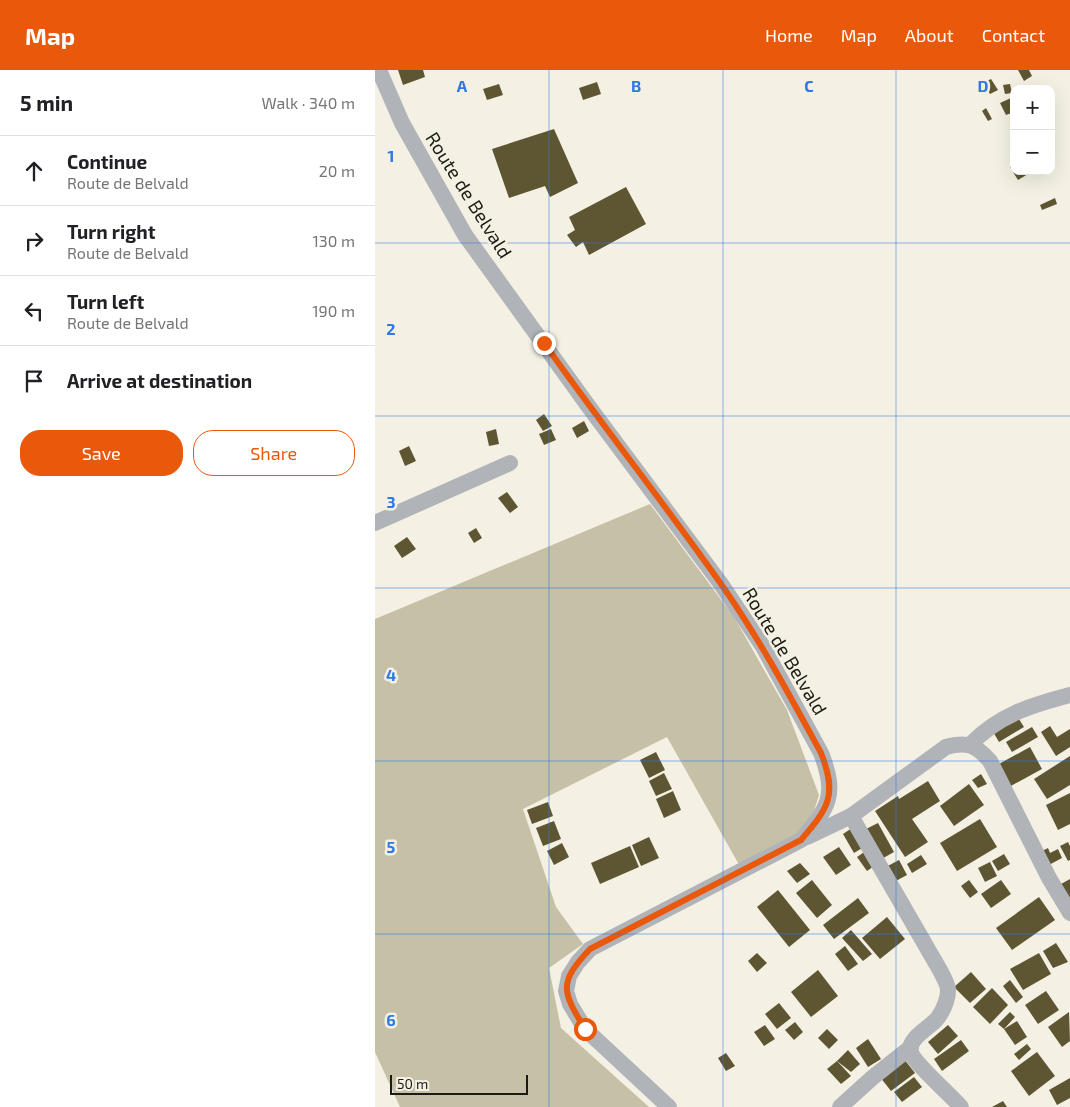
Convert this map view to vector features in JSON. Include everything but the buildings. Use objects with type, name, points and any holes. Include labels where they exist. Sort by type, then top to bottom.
[{"type":"street","name":"Route de Belvald","points":[[379,70],[402,124],[465,235],[589,407],[721,584],[761,645],[812,736],[827,768],[830,784],[823,814],[801,840],[590,949],[569,976],[566,991],[569,1004],[585,1029],[669,1107]]},
{"type":"street","points":[[375,523],[510,462]]},
{"type":"street","points":[[970,745],[983,731],[996,722],[1017,712],[1070,695]]},
{"type":"street","points":[[801,840],[851,816],[946,747],[963,743],[977,748],[990,761],[1049,878],[1070,913]]},
{"type":"street","points":[[851,816],[941,972],[948,988],[947,1001],[937,1020],[915,1038],[911,1052],[918,1062],[961,1107]]},
{"type":"street","points":[[840,1107],[885,1066],[911,1047]]},
{"type":"shaded area","points":[[650,504],[734,617],[787,710],[819,795],[805,839],[742,870],[667,737],[523,809],[556,907],[583,944],[549,968],[561,1028],[649,1107],[400,1107],[375,1052],[375,619]]},
{"type":"route","points":[[544,343],[589,407],[721,584],[761,645],[821,753],[827,768],[830,784],[823,814],[801,840],[590,949],[569,976],[566,991],[569,1004],[585,1029]]}]
